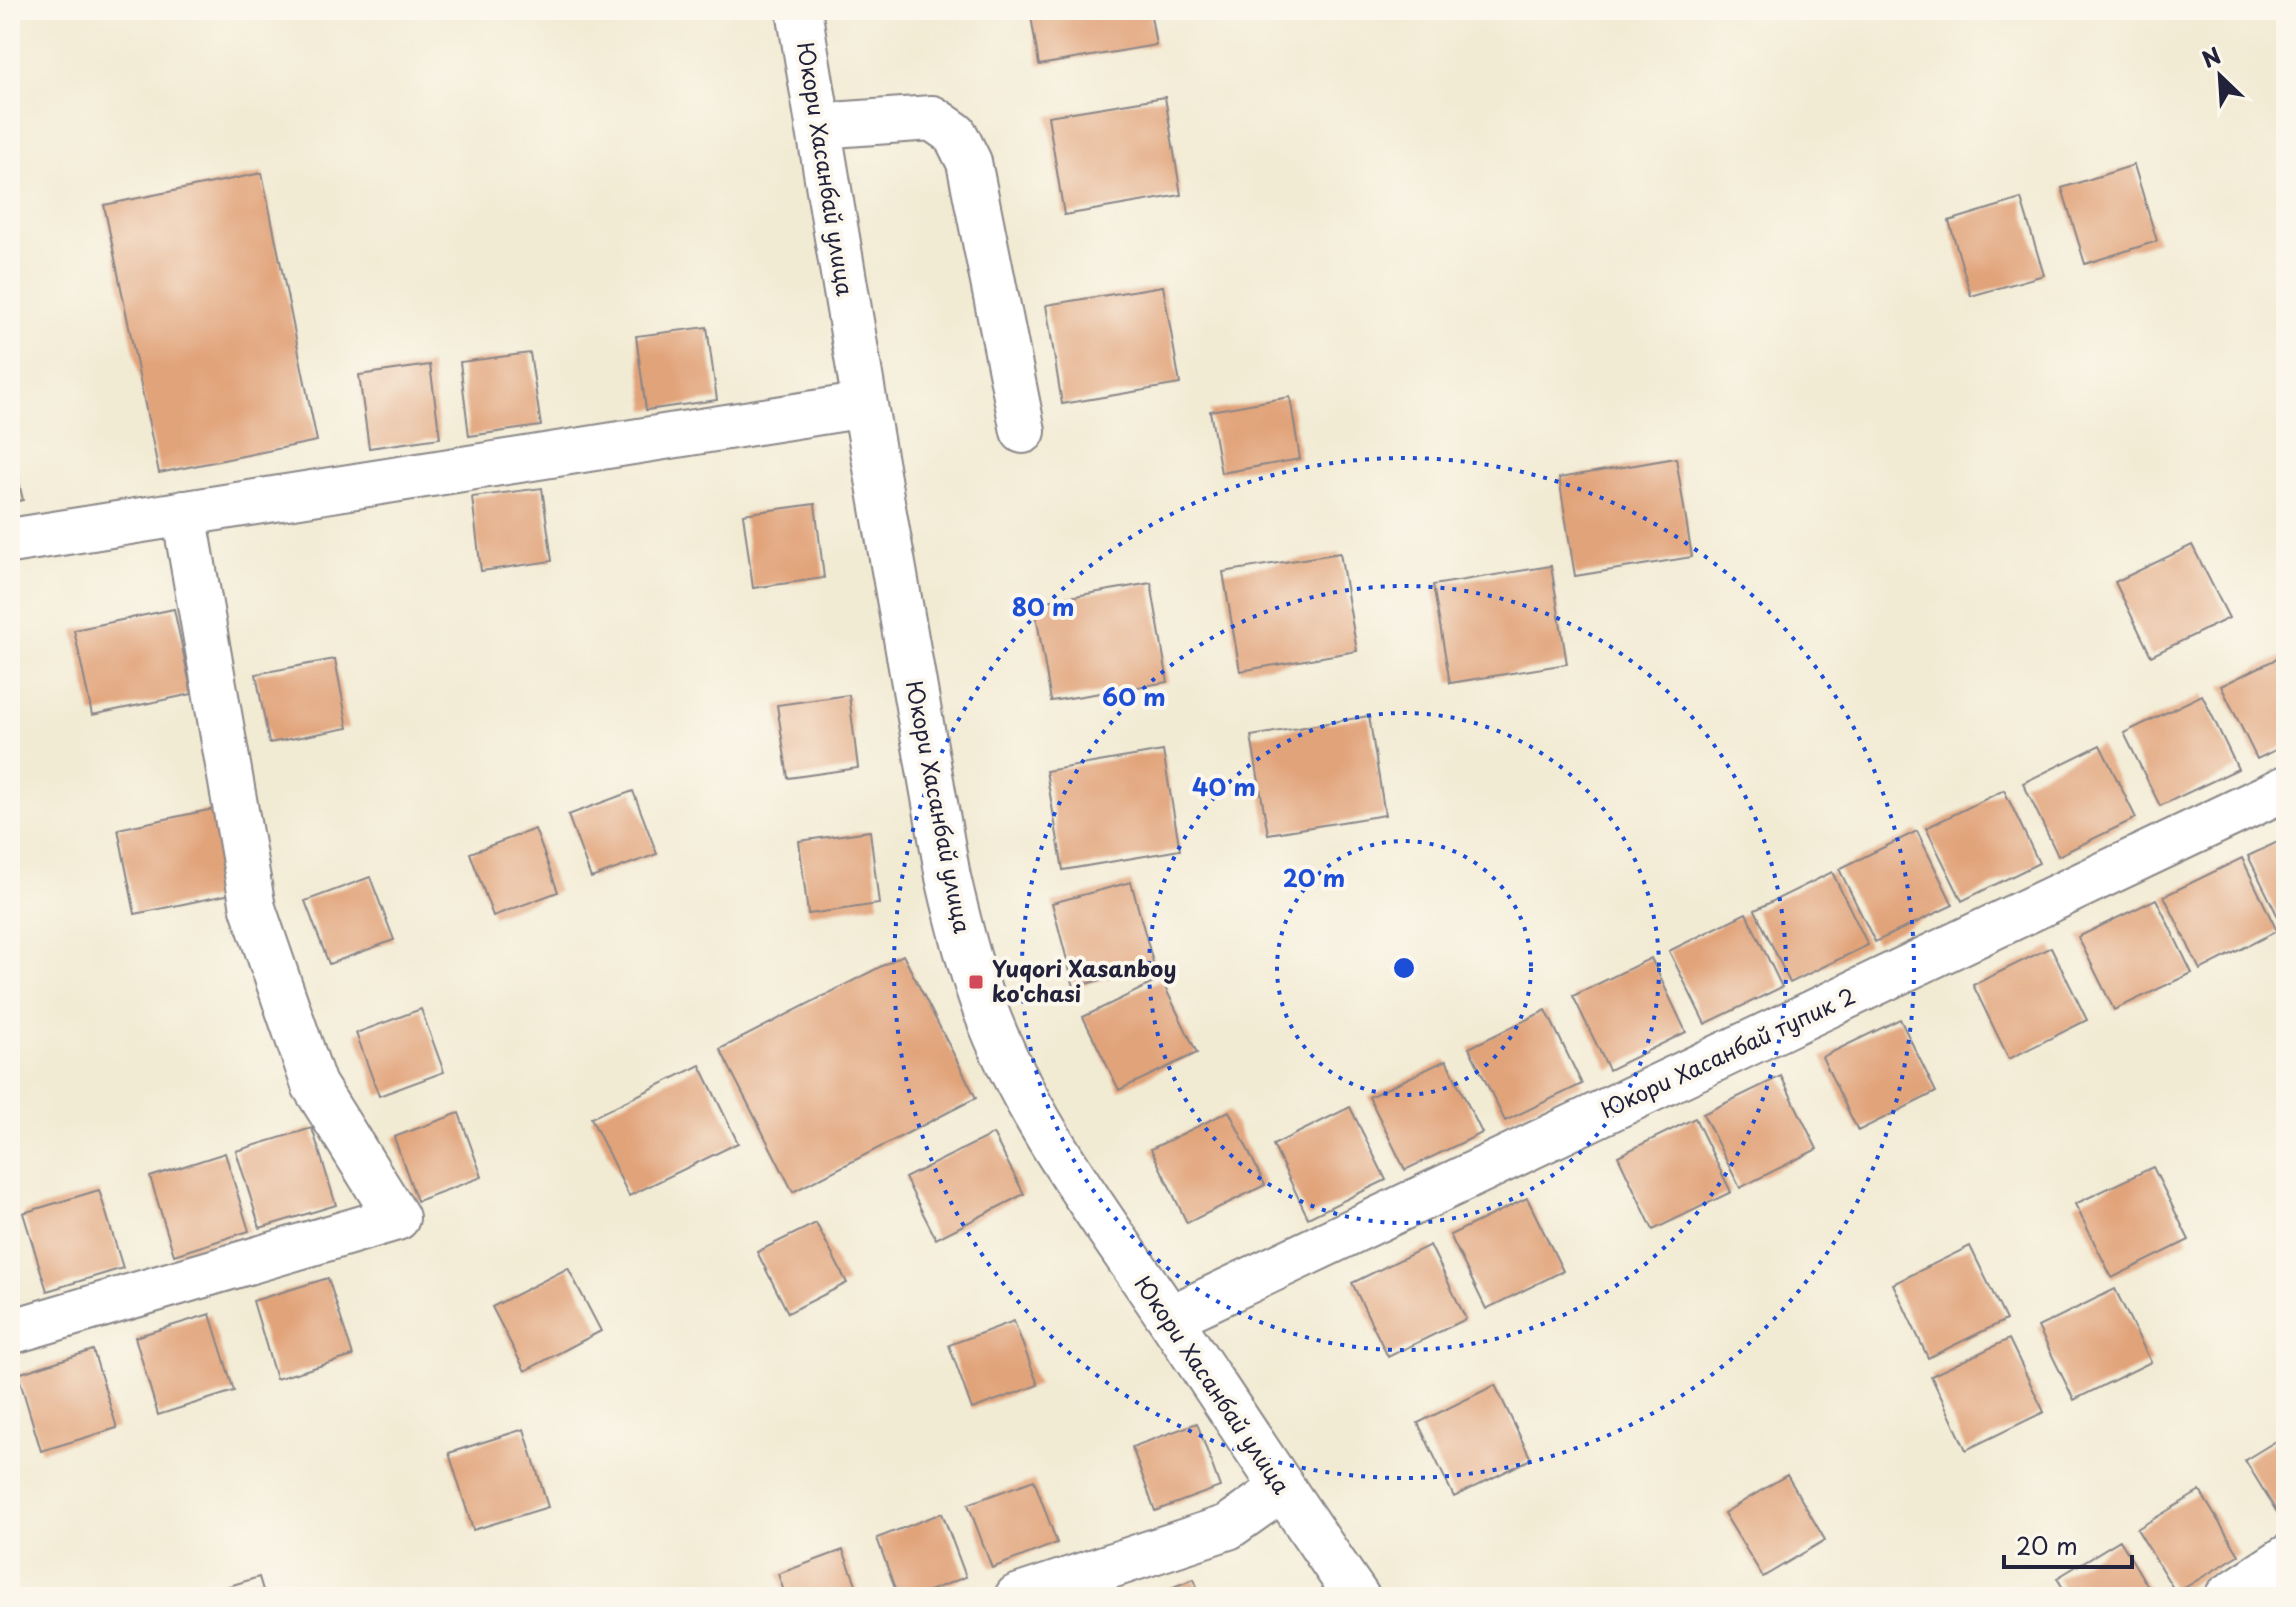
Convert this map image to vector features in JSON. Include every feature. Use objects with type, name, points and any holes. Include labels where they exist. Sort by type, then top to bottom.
[{"type":"street","name":"Юкори Хасанбай улица","points":[[799,10],[948,877],[960,930],[984,1007],[1044,1130],[1101,1220],[1357,1597]]},
{"type":"street","points":[[818,126],[932,118],[955,134],[969,162],[1023,431]]},
{"type":"street","points":[[10,541],[865,405]]},
{"type":"street","points":[[10,1332],[397,1218],[314,1085],[253,908],[184,513]]},
{"type":"street","name":"Юкори Хасанбай тупик 2","points":[[1170,1318],[2286,788]]},
{"type":"street","points":[[1017,1597],[1228,1527],[1282,1489]]},
{"type":"street","points":[[2227,1597],[2286,1558]]},
{"type":"building","points":[[1030,10],[1150,10],[1156,45],[1039,65]]},
{"type":"building","points":[[1165,97],[1181,195],[1064,215],[1048,116]]},
{"type":"building","points":[[2134,165],[2157,241],[2085,264],[2062,188]]},
{"type":"building","points":[[262,173],[317,441],[159,473],[104,205]]},
{"type":"building","points":[[2021,199],[2044,275],[1971,296],[1949,221]]},
{"type":"building","points":[[1163,286],[1180,384],[1062,404],[1046,305]]},
{"type":"building","points":[[707,327],[717,400],[646,410],[636,336]]},
{"type":"building","points":[[530,353],[541,426],[469,436],[460,362]]},
{"type":"building","points":[[430,365],[440,438],[369,448],[359,375]]},
{"type":"building","points":[[1290,397],[1300,459],[1221,473],[1210,411]]},
{"type":"building","points":[[10,444],[23,500],[10,503]]},
{"type":"building","points":[[1676,458],[1692,557],[1575,576],[1559,478]]},
{"type":"building","points":[[542,488],[552,561],[481,571],[472,497]]},
{"type":"building","points":[[815,504],[824,578],[753,588],[743,514]]},
{"type":"building","points":[[2192,545],[2229,618],[2151,656],[2115,582]]},
{"type":"building","points":[[1340,553],[1357,651],[1240,671],[1223,572]]},
{"type":"building","points":[[1551,566],[1567,664],[1450,683],[1433,585]]},
{"type":"building","points":[[1151,583],[1168,682],[1051,701],[1034,603]]},
{"type":"building","points":[[174,609],[192,694],[92,715],[74,630]]},
{"type":"building","points":[[2286,654],[2286,745],[2257,759],[2221,686]]},
{"type":"building","points":[[335,659],[348,728],[269,743],[256,674]]},
{"type":"building","points":[[849,695],[858,768],[788,778],[777,705]]},
{"type":"building","points":[[2202,695],[2238,769],[2160,806],[2124,733]]},
{"type":"building","points":[[1369,716],[1385,815],[1268,834],[1251,736]]},
{"type":"building","points":[[2100,745],[2136,818],[2058,856],[2023,783]]},
{"type":"building","points":[[1163,751],[1180,850],[1063,870],[1046,771]]},
{"type":"building","points":[[2004,790],[2039,863],[1962,901],[1926,828]]},
{"type":"building","points":[[633,791],[657,854],[591,878],[568,815]]},
{"type":"building","points":[[218,808],[236,893],[135,914],[118,829]]},
{"type":"building","points":[[535,829],[558,892],[493,916],[470,853]]},
{"type":"building","points":[[870,831],[879,904],[808,914],[799,841]]},
{"type":"building","points":[[1917,831],[1953,905],[1875,942],[1839,869]]},
{"type":"building","points":[[2286,838],[2286,933],[2248,856]]},
{"type":"building","points":[[2242,858],[2277,931],[2200,970],[2164,896]]},
{"type":"building","points":[[1832,872],[1868,945],[1790,983],[1755,910]]},
{"type":"building","points":[[370,877],[394,940],[329,964],[305,901]]},
{"type":"building","points":[[1131,882],[1154,966],[1074,987],[1052,903]]},
{"type":"building","points":[[2156,899],[2192,973],[2114,1010],[2078,937]]},
{"type":"building","points":[[1746,913],[1782,987],[1705,1024],[1669,951]]},
{"type":"building","points":[[2051,947],[2087,1020],[2009,1059],[1973,985]]},
{"type":"building","points":[[903,955],[976,1098],[793,1192],[720,1049]]},
{"type":"building","points":[[1651,958],[1686,1032],[1609,1070],[1573,996]]},
{"type":"building","points":[[1161,979],[1197,1053],[1119,1090],[1083,1017]]},
{"type":"building","points":[[421,1009],[444,1072],[379,1096],[356,1033]]},
{"type":"building","points":[[1546,1010],[1582,1084],[1505,1121],[1469,1048]]},
{"type":"building","points":[[1900,1019],[1936,1092],[1858,1131],[1822,1057]]},
{"type":"building","points":[[1446,1060],[1482,1133],[1405,1170],[1369,1097]]},
{"type":"building","points":[[700,1065],[738,1143],[629,1196],[591,1118]]},
{"type":"building","points":[[1781,1076],[1817,1149],[1740,1188],[1703,1114]]},
{"type":"building","points":[[1350,1107],[1386,1180],[1308,1218],[1273,1145]]},
{"type":"building","points":[[1229,1111],[1265,1185],[1187,1223],[1151,1149]]},
{"type":"building","points":[[459,1113],[482,1177],[417,1201],[394,1137]]},
{"type":"building","points":[[1695,1118],[1731,1192],[1653,1230],[1618,1156]]},
{"type":"building","points":[[312,1128],[336,1205],[260,1228],[236,1151]]},
{"type":"building","points":[[993,1134],[1024,1194],[936,1239],[905,1178]]},
{"type":"building","points":[[225,1153],[249,1231],[174,1255],[150,1177]]},
{"type":"building","points":[[2153,1167],[2189,1240],[2112,1278],[2075,1204]]},
{"type":"building","points":[[99,1190],[123,1268],[47,1291],[23,1213]]},
{"type":"building","points":[[1527,1198],[1563,1271],[1486,1309],[1450,1235]]},
{"type":"building","points":[[816,1223],[847,1283],[788,1313],[757,1252]]},
{"type":"building","points":[[1430,1245],[1466,1319],[1388,1357],[1352,1283]]},
{"type":"building","points":[[1970,1246],[2006,1320],[1928,1358],[1893,1284]]},
{"type":"building","points":[[568,1268],[601,1331],[525,1371],[492,1307]]},
{"type":"building","points":[[328,1278],[353,1356],[276,1379],[253,1301]]},
{"type":"building","points":[[2115,1289],[2151,1362],[2074,1400],[2038,1327]]},
{"type":"building","points":[[210,1314],[234,1391],[158,1415],[135,1337]]},
{"type":"building","points":[[1014,1321],[1038,1385],[972,1409],[949,1345]]},
{"type":"building","points":[[2009,1339],[2044,1412],[1966,1450],[1931,1376]]},
{"type":"building","points":[[93,1350],[117,1428],[41,1451],[18,1374]]},
{"type":"building","points":[[1495,1385],[1531,1459],[1454,1497],[1418,1423]]},
{"type":"building","points":[[1197,1423],[1220,1487],[1155,1511],[1132,1447]]},
{"type":"building","points":[[524,1429],[548,1507],[473,1530],[449,1453]]},
{"type":"building","points":[[2286,1435],[2286,1523],[2284,1524],[2245,1460]]},
{"type":"building","points":[[1787,1475],[1825,1540],[1763,1577],[1724,1513]]},
{"type":"building","points":[[1034,1480],[1057,1543],[992,1568],[968,1504]]},
{"type":"building","points":[[2200,1491],[2239,1555],[2176,1593],[2137,1529]]},
{"type":"building","points":[[942,1513],[966,1577],[913,1597],[898,1597],[877,1538]]},
{"type":"building","points":[[2120,1540],[2154,1597],[2068,1597],[2057,1578]]},
{"type":"building","points":[[843,1550],[861,1597],[786,1597],[778,1574]]},
{"type":"building","points":[[259,1577],[265,1597],[196,1597],[196,1596]]},
{"type":"building","points":[[1194,1579],[1201,1597],[1147,1597]]},
{"type":"place","name":"Yuqori Xasanboy ko'chasi","points":[[976,982]]}]
